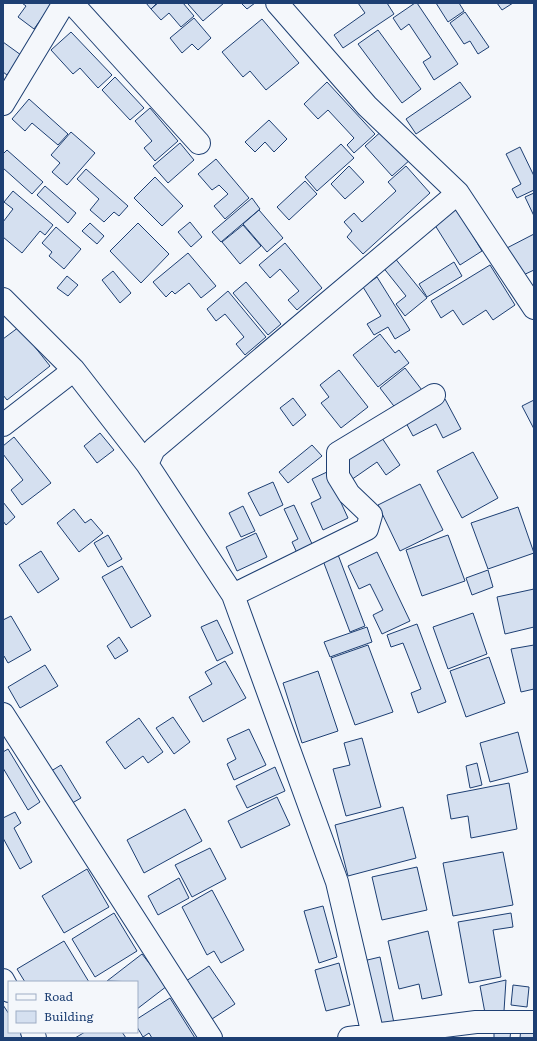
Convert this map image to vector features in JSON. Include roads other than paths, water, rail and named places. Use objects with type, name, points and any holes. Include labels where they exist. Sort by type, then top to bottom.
[{"type":"street","points":[[3,104],[64,3]]},
{"type":"street","points":[[72,3],[199,143]]},
{"type":"street","points":[[277,3],[367,106],[458,193],[534,308]]},
{"type":"street","points":[[147,464],[154,449],[458,193]]},
{"type":"street","points":[[3,299],[74,370],[147,464],[233,595],[337,882],[373,1035]]},
{"type":"street","points":[[3,425],[74,370]]},
{"type":"street","points":[[233,595],[367,529],[371,515],[349,494],[338,476],[338,453],[434,395]]},
{"type":"street","points":[[3,714],[211,1038]]},
{"type":"street","points":[[3,980],[8,989]]},
{"type":"street","points":[[349,1038],[373,1035],[477,1030],[534,1022]]}]
